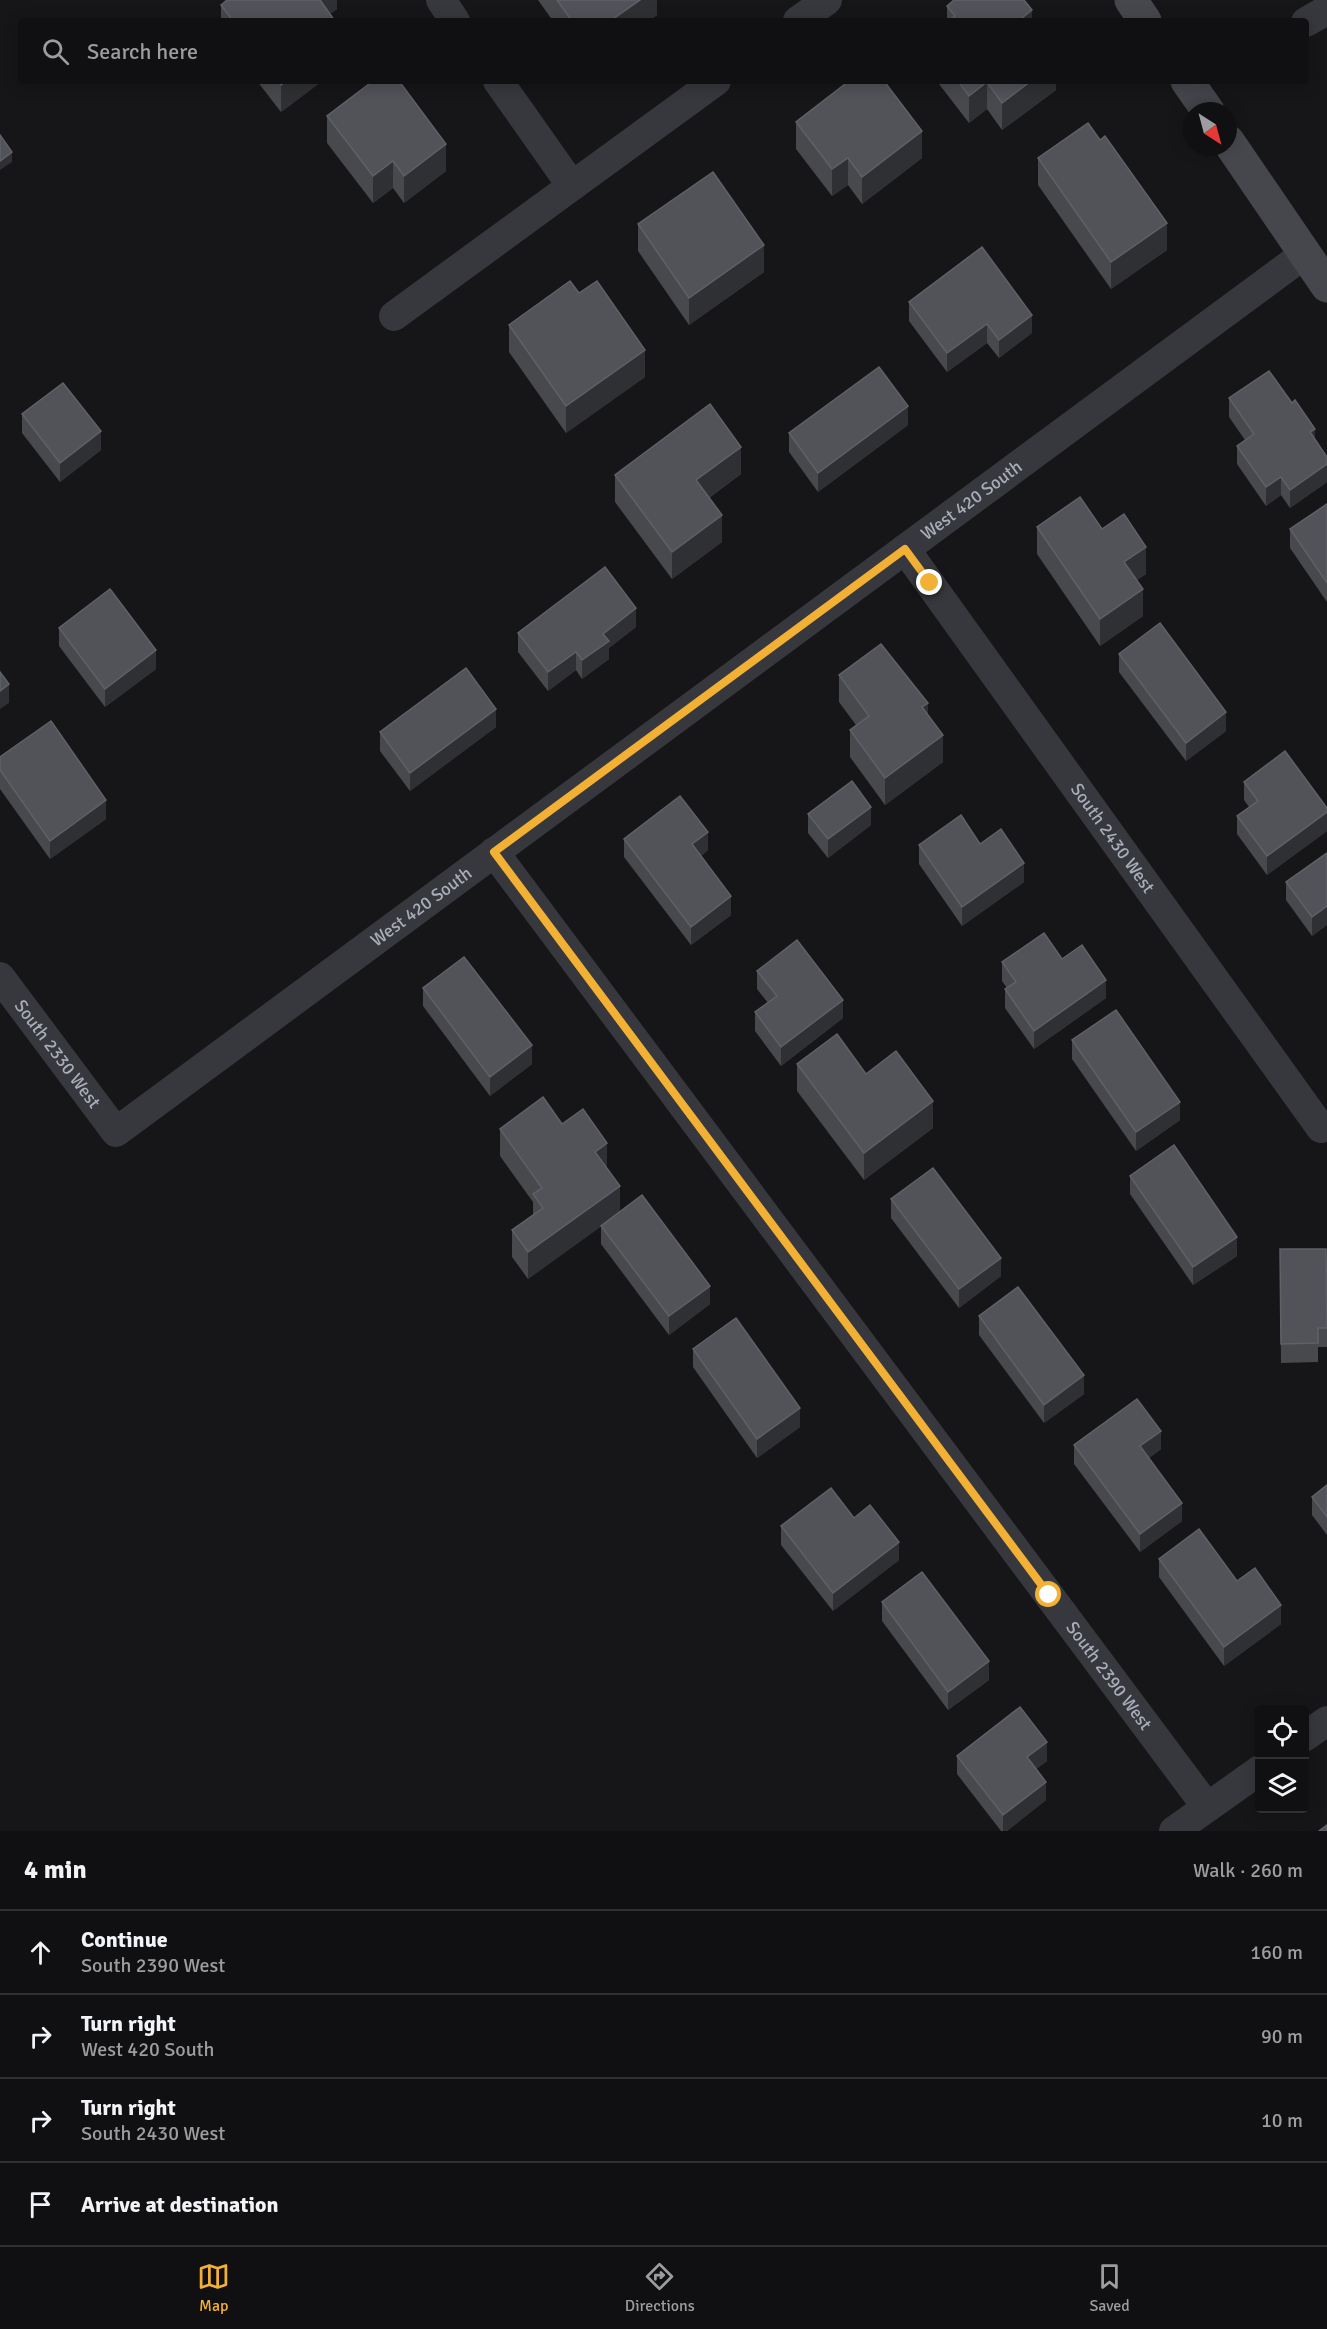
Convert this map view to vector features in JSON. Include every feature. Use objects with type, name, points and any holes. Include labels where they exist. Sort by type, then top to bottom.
[{"type":"street","points":[[441,0],[454,18]]},
{"type":"street","points":[[802,18],[827,0]]},
{"type":"street","points":[[1131,0],[1143,18]]},
{"type":"street","points":[[1309,20],[1327,10]]},
{"type":"street","points":[[500,84],[572,186]]},
{"type":"street","points":[[394,316],[712,84]]},
{"type":"street","points":[[1237,154],[1327,286]]},
{"type":"street","name":"West 420 South","points":[[116,1132],[1306,253]]},
{"type":"street","name":"South 2430 West","points":[[905,549],[1321,1128]]},
{"type":"street","name":"South 2390 West","points":[[494,852],[1207,1808]]},
{"type":"street","name":"South 2330 West","points":[[0,976],[116,1132]]},
{"type":"street","points":[[1309,1734],[1327,1721]]},
{"type":"street","points":[[1174,1831],[1255,1774]]},
{"type":"building","points":[[227,0],[320,0],[333,18],[231,18],[221,5]]},
{"type":"building","points":[[557,0],[640,0],[614,18],[570,18]]},
{"type":"building","points":[[954,0],[1024,0],[1032,10],[1022,18],[952,18],[955,16],[947,6]]},
{"type":"building","points":[[369,84],[401,84],[446,144],[404,176],[393,161],[373,176],[327,116]]},
{"type":"building","points":[[845,84],[886,84],[922,131],[862,177],[848,158],[832,169],[796,122]]},
{"type":"building","points":[[960,84],[984,84],[969,96]]},
{"type":"building","points":[[988,84],[1027,84],[1002,103]]},
{"type":"building","points":[[1088,123],[1100,140],[1105,136],[1167,223],[1111,262],[1038,158]]},
{"type":"building","points":[[0,135],[12,152],[0,161]]},
{"type":"building","points":[[713,172],[764,245],[689,298],[638,224]]},
{"type":"building","points":[[982,247],[1032,315],[999,340],[987,324],[947,353],[909,302]]},
{"type":"building","points":[[570,281],[579,293],[597,281],[645,350],[566,406],[509,325]]},
{"type":"building","points":[[879,367],[908,406],[818,473],[789,433]]},
{"type":"building","points":[[1269,371],[1292,403],[1295,400],[1315,429],[1310,432],[1327,457],[1327,464],[1290,490],[1281,477],[1266,487],[1237,446],[1254,434],[1229,398]]},
{"type":"building","points":[[63,383],[101,431],[60,463],[22,414]]},
{"type":"building","points":[[710,404],[741,447],[696,480],[722,515],[672,552],[615,475]]},
{"type":"building","points":[[1080,497],[1102,529],[1124,514],[1146,547],[1124,562],[1143,589],[1100,619],[1037,527]]},
{"type":"building","points":[[1327,504],[1327,583],[1290,529]]},
{"type":"building","points":[[605,567],[636,608],[603,634],[609,641],[582,660],[576,652],[548,672],[518,633]]},
{"type":"building","points":[[110,589],[156,650],[105,689],[59,628]]},
{"type":"building","points":[[1160,623],[1226,712],[1186,743],[1119,654]]},
{"type":"building","points":[[881,644],[928,703],[922,707],[943,735],[885,778],[850,730],[869,716],[839,675]]},
{"type":"building","points":[[466,668],[496,709],[410,773],[380,732]]},
{"type":"building","points":[[0,672],[9,684],[0,691]]},
{"type":"building","points":[[51,721],[106,800],[50,841],[0,770],[0,757]]},
{"type":"building","points":[[1285,751],[1327,808],[1327,812],[1267,856],[1237,816],[1258,801],[1244,782]]},
{"type":"building","points":[[852,781],[871,807],[828,839],[808,814]]},
{"type":"building","points":[[680,796],[708,832],[692,844],[731,896],[691,927],[624,839]]},
{"type":"building","points":[[961,815],[980,844],[1001,829],[1024,863],[962,907],[919,845]]},
{"type":"building","points":[[1327,853],[1327,906],[1312,917],[1286,882]]},
{"type":"building","points":[[1044,933],[1062,959],[1082,945],[1106,980],[1034,1031],[1005,989],[1016,982],[1002,962]]},
{"type":"building","points":[[797,940],[843,1000],[781,1047],[755,1012],[777,996],[757,971]]},
{"type":"building","points":[[464,957],[532,1045],[490,1077],[423,988]]},
{"type":"building","points":[[1116,1010],[1180,1102],[1136,1132],[1072,1040]]},
{"type":"building","points":[[837,1034],[866,1074],[896,1051],[933,1101],[864,1153],[797,1064]]},
{"type":"building","points":[[543,1097],[562,1124],[583,1109],[607,1143],[595,1152],[620,1186],[528,1252],[512,1230],[543,1208],[533,1194],[542,1188],[500,1129]]},
{"type":"building","points":[[1174,1145],[1237,1237],[1193,1267],[1130,1176]]},
{"type":"building","points":[[933,1168],[1001,1258],[959,1289],[891,1199]]},
{"type":"building","points":[[642,1195],[710,1286],[669,1316],[601,1226]]},
{"type":"building","points":[[1280,1249],[1326,1249],[1327,1328],[1318,1328],[1318,1343],[1281,1344]]},
{"type":"building","points":[[1018,1287],[1084,1375],[1044,1405],[979,1316]]},
{"type":"building","points":[[736,1318],[800,1408],[757,1439],[693,1349]]},
{"type":"building","points":[[1137,1399],[1161,1431],[1140,1446],[1182,1503],[1140,1534],[1074,1445]]},
{"type":"building","points":[[1327,1485],[1327,1517],[1312,1497]]},
{"type":"building","points":[[831,1488],[854,1518],[870,1505],[899,1542],[833,1593],[781,1526]]},
{"type":"building","points":[[1199,1529],[1237,1581],[1255,1568],[1281,1605],[1224,1647],[1159,1559]]},
{"type":"building","points":[[922,1572],[989,1661],[948,1692],[882,1602]]},
{"type":"building","points":[[1020,1707],[1047,1742],[1027,1757],[1046,1782],[1003,1815],[957,1756]]},
{"type":"building","points":[[1327,1825],[1327,1831],[1319,1831]]},
{"type":"route","points":[[930,583],[905,549],[494,852],[1049,1595]]}]
